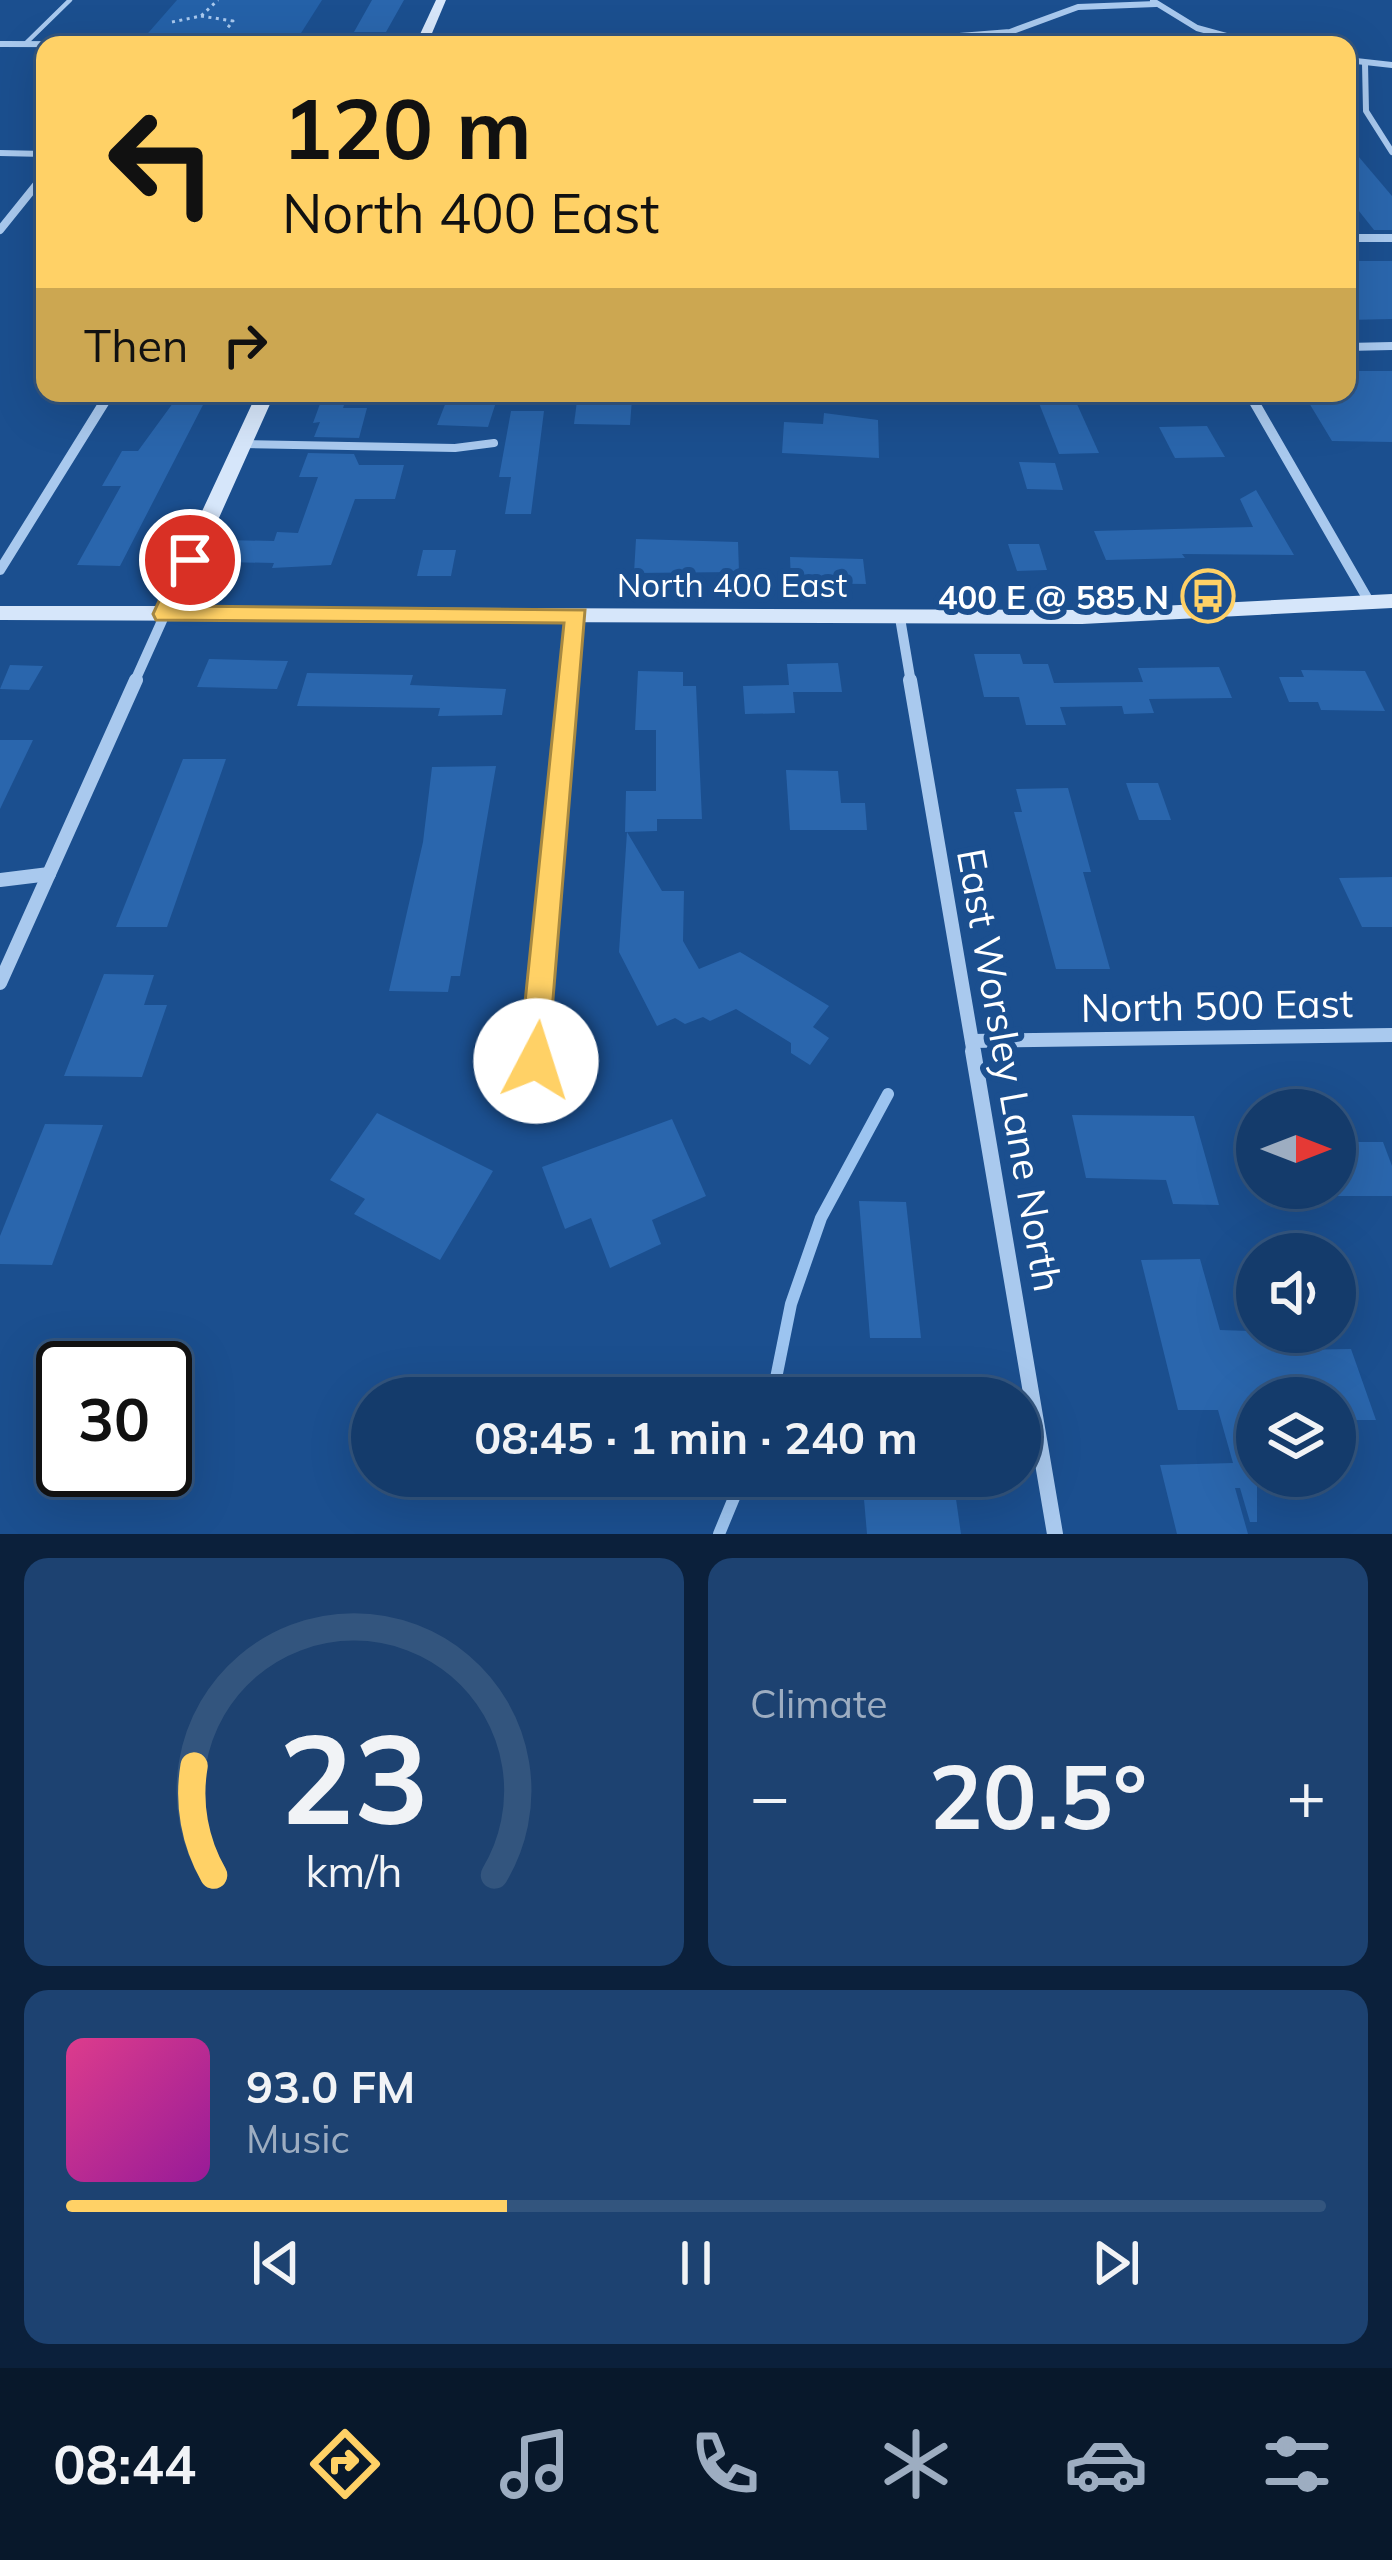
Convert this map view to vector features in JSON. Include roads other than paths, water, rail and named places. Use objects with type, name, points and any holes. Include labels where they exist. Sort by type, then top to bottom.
[{"type":"street","points":[[425,36],[441,0]]},
{"type":"street","points":[[946,36],[1010,32],[1078,7],[1154,2],[1216,36]]},
{"type":"street","points":[[0,44],[36,44]]},
{"type":"street","points":[[1356,61],[1392,65]]},
{"type":"street","points":[[1365,62],[1359,101],[1369,126],[1392,152]]},
{"type":"street","points":[[1369,126],[1392,128]]},
{"type":"street","points":[[0,153],[36,154]]},
{"type":"street","points":[[0,230],[36,184]]},
{"type":"street","points":[[1356,238],[1392,238]]},
{"type":"street","points":[[1356,347],[1392,346]]},
{"type":"street","points":[[0,570],[104,402]]},
{"type":"street","points":[[0,983],[262,402]]},
{"type":"street","points":[[1255,402],[1381,602]]},
{"type":"street","name":"North 400 East","points":[[0,613],[1082,617],[1381,602]]},
{"type":"street","points":[[536,1061],[577,615]]},
{"type":"street","name":"East Worsley Lane North","points":[[900,618],[1055,1534]]},
{"type":"street","points":[[0,880],[49,874]]},
{"type":"street","name":"North 500 East","points":[[972,1041],[1392,1035]]},
{"type":"lane","points":[[25,44],[70,0]]},
{"type":"lane","points":[[243,444],[455,448],[494,443]]},
{"type":"waterway","points":[[776,1377],[791,1304],[821,1218],[888,1094]]},
{"type":"waterway","points":[[719,1534],[734,1497]]},
{"type":"place","name":"400 E @ 585 N","points":[[1208,596]]}]
